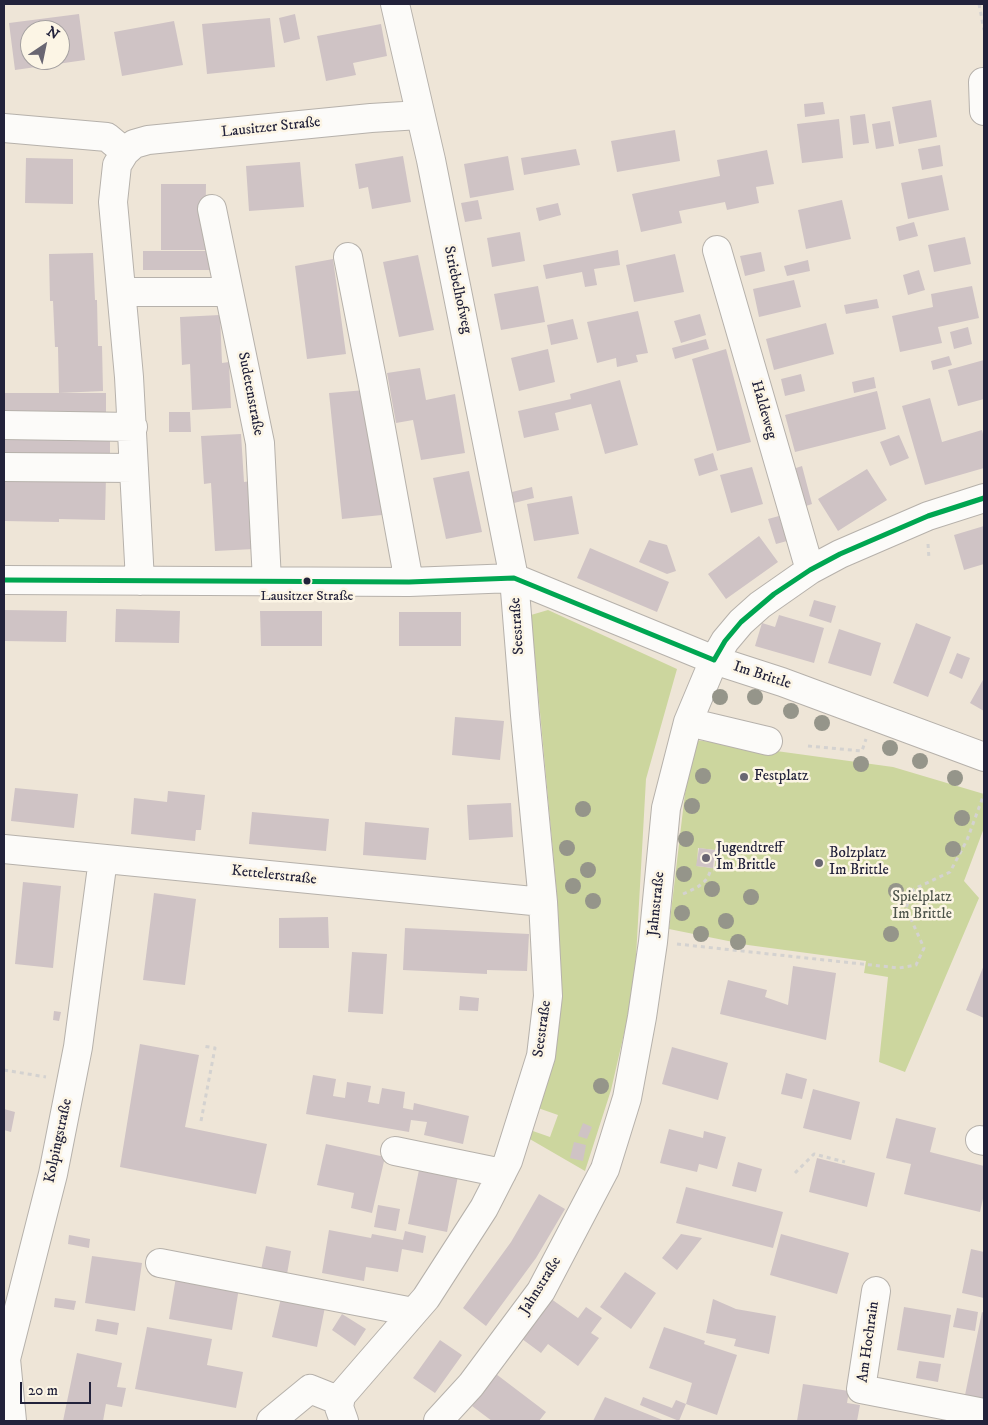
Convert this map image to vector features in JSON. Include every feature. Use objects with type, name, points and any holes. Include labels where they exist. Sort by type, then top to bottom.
[{"type":"street","name":"Striebelhofweg","points":[[395,4],[431,160],[514,578]]},
{"type":"street","points":[[982,82],[984,111]]},
{"type":"street","name":"Lausitzer Straße","points":[[125,152],[134,144],[148,140],[420,115]]},
{"type":"street","points":[[4,128],[108,137],[125,152],[117,165],[113,202],[133,427],[140,581]]},
{"type":"street","name":"Sudetenstraße","points":[[212,209],[260,443],[267,581]]},
{"type":"street","name":"Haldeweg","points":[[717,250],[810,570]]},
{"type":"street","points":[[348,257],[409,582]]},
{"type":"street","points":[[122,292],[229,292]]},
{"type":"street","points":[[4,425],[133,427]]},
{"type":"street","points":[[4,467],[134,468]]},
{"type":"street","name":"Jahnstraße","points":[[438,1421],[471,1386],[541,1291],[605,1169],[627,1098],[642,1018],[653,942],[666,808],[688,722],[714,660],[725,640],[741,622],[774,594],[810,570],[840,554],[928,516],[984,498]]},
{"type":"street","points":[[4,580],[409,582],[514,578]]},
{"type":"street","name":"Im Brittle","points":[[514,578],[714,660],[782,682],[984,757]]},
{"type":"street","name":"Seestraße","points":[[342,1411],[346,1390],[426,1298],[484,1208],[508,1161],[541,1056],[548,996],[543,902],[514,578]]},
{"type":"street","points":[[688,722],[768,741]]},
{"type":"street","name":"Kettelerstraße","points":[[4,849],[543,902]]},
{"type":"street","name":"Kolpingstraße","points":[[12,1421],[6,1360],[53,1174],[72,1082],[103,859]]},
{"type":"street","points":[[395,1151],[502,1173]]},
{"type":"street","points":[[160,1263],[413,1312]]},
{"type":"street","name":"Am Hochrain","points":[[876,1291],[861,1390],[984,1413]]},
{"type":"street","points":[[271,1421],[310,1389],[342,1411]]},
{"type":"path","points":[[979,4],[984,30]]},
{"type":"path","points":[[808,746],[862,751],[873,716]]},
{"type":"path","points":[[653,942],[899,968],[916,965],[924,948],[906,908],[914,889],[950,872],[968,840],[984,794]]},
{"type":"path","points":[[658,896],[680,896],[703,884],[710,874],[711,868]]},
{"type":"path","points":[[201,1120],[215,1048],[203,1046]]},
{"type":"path","points":[[4,1070],[72,1082]]},
{"type":"path","points":[[795,1174],[814,1154],[845,1162]]},
{"type":"green space","points":[[548,610],[677,669],[646,779],[636,957],[629,1012],[611,1090],[585,1171],[528,1138],[530,1130],[550,1137],[558,1115],[538,1108],[560,997],[558,906],[531,615]]},
{"type":"green space","name":"Spielplatz Im Brittle","points":[[696,740],[893,767],[984,794],[984,828],[964,881],[979,898],[905,1072],[879,1062],[888,977],[864,973],[866,961],[748,945],[669,929],[685,793]],"holes":[[[717,844],[714,872],[713,868],[697,866],[698,848],[715,850]]]},
{"type":"building","points":[[79,14],[85,60],[70,62],[70,20],[32,20]]},
{"type":"building","points":[[295,14],[300,39],[284,43],[279,18]]},
{"type":"building","points":[[270,18],[275,67],[207,74],[202,24]]},
{"type":"building","points":[[174,21],[183,65],[122,76],[114,32]]},
{"type":"building","points":[[20,22],[20,69],[15,70],[9,23]]},
{"type":"building","points":[[381,24],[387,56],[353,63],[356,75],[326,81],[317,36]]},
{"type":"building","points":[[931,100],[937,137],[899,144],[892,107]]},
{"type":"building","points":[[823,102],[825,114],[805,117],[804,104]]},
{"type":"building","points":[[865,114],[869,143],[853,145],[850,116]]},
{"type":"building","points":[[839,119],[843,158],[802,163],[797,124]]},
{"type":"building","points":[[890,121],[894,146],[876,149],[872,124]]},
{"type":"building","points":[[675,130],[680,161],[617,172],[611,141]]},
{"type":"building","points":[[940,145],[943,166],[922,170],[918,149]]},
{"type":"building","points":[[576,149],[580,165],[524,175],[521,158]]},
{"type":"building","points":[[767,150],[774,184],[756,187],[759,203],[727,210],[725,202],[679,211],[682,223],[641,232],[632,194],[720,176],[717,160]]},
{"type":"building","points":[[403,156],[411,202],[372,209],[368,187],[359,189],[355,164]]},
{"type":"building","points":[[508,156],[514,190],[470,198],[464,164]]},
{"type":"building","points":[[26,158],[73,159],[73,204],[25,203]]},
{"type":"building","points":[[300,162],[304,207],[249,211],[246,166]]},
{"type":"building","points":[[942,175],[949,210],[908,219],[901,183]]},
{"type":"building","points":[[161,184],[206,184],[205,250],[161,250]]},
{"type":"building","points":[[478,200],[482,219],[465,222],[461,203]]},
{"type":"building","points":[[842,200],[851,239],[806,249],[798,210]]},
{"type":"building","points":[[558,203],[561,215],[539,221],[536,208]]},
{"type":"building","points":[[914,222],[918,236],[899,241],[896,227]]},
{"type":"building","points":[[520,232],[525,261],[492,267],[487,238]]},
{"type":"building","points":[[965,237],[971,264],[934,272],[928,245]]},
{"type":"building","points":[[618,250],[620,265],[594,269],[597,285],[585,287],[582,272],[546,279],[543,265]]},
{"type":"building","points":[[143,251],[213,251],[213,270],[143,270]]},
{"type":"building","points":[[761,252],[765,271],[745,276],[740,256]]},
{"type":"building","points":[[93,253],[98,346],[102,346],[103,391],[59,393],[58,347],[55,347],[53,301],[50,301],[49,254]]},
{"type":"building","points":[[675,254],[684,292],[634,302],[626,265]]},
{"type":"building","points":[[418,255],[434,330],[399,337],[383,262]]},
{"type":"building","points":[[333,259],[346,354],[307,359],[295,266]]},
{"type":"building","points":[[808,260],[810,271],[787,276],[784,266]]},
{"type":"building","points":[[919,270],[925,290],[908,295],[903,275]]},
{"type":"building","points":[[794,280],[801,307],[759,317],[753,289]]},
{"type":"building","points":[[538,286],[545,322],[501,330],[494,294]]},
{"type":"building","points":[[972,286],[979,318],[938,327],[942,343],[900,352],[892,316],[933,307],[931,294]]},
{"type":"building","points":[[877,299],[879,308],[846,314],[844,305]]},
{"type":"building","points":[[638,311],[648,353],[636,355],[638,362],[617,367],[616,358],[597,363],[587,322]]},
{"type":"building","points":[[700,314],[706,335],[681,343],[674,321]]},
{"type":"building","points":[[220,315],[222,363],[229,362],[231,408],[192,410],[190,364],[182,365],[180,317]]},
{"type":"building","points":[[573,319],[578,339],[551,345],[547,325]]},
{"type":"building","points":[[826,323],[834,354],[774,370],[766,339]]},
{"type":"building","points":[[968,327],[972,344],[954,349],[950,332]]},
{"type":"building","points":[[706,339],[709,349],[675,359],[672,348]]},
{"type":"building","points":[[548,349],[555,382],[519,391],[511,358]]},
{"type":"building","points":[[726,349],[751,442],[717,451],[692,359]]},
{"type":"building","points":[[949,356],[952,365],[933,370],[931,361]]},
{"type":"building","points":[[984,360],[984,399],[958,406],[948,370]]},
{"type":"building","points":[[420,368],[426,400],[455,394],[465,453],[421,460],[413,420],[396,423],[387,373]]},
{"type":"building","points":[[801,374],[805,391],[785,396],[781,379]]},
{"type":"building","points":[[874,377],[876,388],[854,393],[852,382]]},
{"type":"building","points":[[620,380],[638,445],[605,454],[591,404],[555,413],[559,430],[524,438],[518,411],[571,399],[570,394]]},
{"type":"building","points":[[366,390],[382,515],[342,519],[329,393]]},
{"type":"building","points":[[877,391],[886,429],[795,452],[785,415]]},
{"type":"building","points":[[4,393],[106,393],[106,412],[4,412]]},
{"type":"building","points":[[930,398],[942,442],[982,430],[984,438],[984,468],[925,485],[902,406]]},
{"type":"building","points":[[169,412],[190,412],[191,432],[169,432]]},
{"type":"building","points":[[241,434],[244,482],[251,481],[254,549],[215,551],[211,483],[204,484],[201,436]]},
{"type":"building","points":[[899,435],[909,458],[890,466],[880,442]]},
{"type":"building","points":[[4,440],[110,440],[110,460],[4,459]]},
{"type":"building","points":[[713,453],[718,470],[699,476],[694,459]]},
{"type":"building","points":[[802,466],[812,504],[803,507],[793,469]]},
{"type":"building","points":[[752,467],[763,504],[731,513],[720,475]]},
{"type":"building","points":[[867,469],[887,500],[838,531],[818,499]]},
{"type":"building","points":[[469,471],[482,532],[446,539],[433,478]]},
{"type":"building","points":[[106,476],[105,520],[59,519],[59,522],[4,521],[4,477]]},
{"type":"building","points":[[532,487],[534,498],[514,503],[512,492]]},
{"type":"building","points":[[572,496],[579,534],[534,541],[527,504]]},
{"type":"building","points":[[779,516],[787,541],[776,544],[768,519]]},
{"type":"building","points":[[984,526],[984,564],[964,570],[954,535]]},
{"type":"building","points":[[759,536],[778,562],[726,599],[708,574]]},
{"type":"building","points":[[649,540],[667,545],[676,571],[667,574],[639,562]]},
{"type":"building","points":[[590,548],[669,582],[657,612],[577,578]]},
{"type":"building","points":[[814,600],[836,606],[831,623],[809,616]]},
{"type":"building","points":[[116,609],[180,611],[179,643],[115,642]]},
{"type":"building","points":[[4,610],[67,611],[66,642],[4,641]]},
{"type":"building","points":[[260,611],[322,611],[322,646],[261,646]]},
{"type":"building","points":[[399,612],[461,612],[461,646],[399,646]]},
{"type":"building","points":[[779,615],[824,628],[814,663],[755,646],[762,623],[775,627]]},
{"type":"building","points":[[916,623],[951,637],[928,697],[893,683]]},
{"type":"building","points":[[839,629],[881,643],[871,676],[828,663]]},
{"type":"building","points":[[957,653],[970,658],[962,679],[949,673]]},
{"type":"building","points":[[984,678],[984,711],[970,703]]},
{"type":"building","points":[[455,717],[504,721],[500,760],[452,755]]},
{"type":"building","points":[[15,788],[78,794],[74,828],[11,821]]},
{"type":"building","points":[[168,791],[205,795],[201,830],[196,830],[195,841],[131,834],[134,798],[167,802]]},
{"type":"building","points":[[511,803],[513,837],[469,840],[467,805]]},
{"type":"building","points":[[252,812],[329,819],[326,851],[249,844]]},
{"type":"building","points":[[365,822],[429,828],[426,860],[363,855]]},
{"type":"building","name":"Jugendtreff Im Brittle","points":[[699,848],[715,850],[713,868],[696,866]]},
{"type":"building","points":[[23,882],[61,886],[53,968],[15,964]]},
{"type":"building","points":[[154,893],[196,899],[185,985],[143,980]]},
{"type":"building","points":[[328,917],[329,948],[279,948],[279,918]]},
{"type":"building","points":[[405,928],[529,934],[527,971],[487,970],[487,974],[403,970]]},
{"type":"building","points":[[352,952],[387,954],[383,1014],[348,1012]]},
{"type":"building","points":[[984,965],[984,1018],[966,1010]]},
{"type":"building","points":[[793,966],[836,973],[826,1040],[720,1014],[728,980],[767,990],[765,997],[788,1005]]},
{"type":"building","points":[[460,996],[479,998],[478,1011],[459,1010]]},
{"type":"building","points":[[54,1011],[61,1012],[59,1021],[53,1020]]},
{"type":"building","points":[[140,1044],[199,1055],[185,1127],[267,1144],[256,1194],[120,1167]]},
{"type":"building","points":[[672,1047],[728,1063],[718,1100],[662,1084]]},
{"type":"building","points":[[786,1073],[807,1079],[802,1099],[781,1094]]},
{"type":"building","points":[[313,1075],[336,1079],[333,1096],[345,1098],[347,1082],[371,1086],[368,1102],[379,1104],[382,1088],[405,1092],[403,1108],[413,1110],[414,1103],[469,1116],[463,1144],[424,1135],[427,1122],[411,1120],[409,1132],[306,1114]]},
{"type":"building","points":[[813,1089],[860,1102],[851,1140],[803,1128]]},
{"type":"building","points":[[4,1109],[15,1112],[11,1132],[4,1130]]},
{"type":"building","points":[[896,1118],[936,1128],[930,1152],[984,1166],[984,1194],[980,1212],[904,1194],[911,1164],[886,1158]]},
{"type":"building","points":[[583,1123],[592,1127],[587,1139],[578,1136]]},
{"type":"building","points":[[669,1129],[703,1138],[704,1131],[726,1137],[717,1169],[699,1164],[697,1172],[660,1163]]},
{"type":"building","points":[[574,1142],[586,1145],[583,1161],[570,1158]]},
{"type":"building","points":[[326,1144],[385,1157],[372,1213],[351,1208],[354,1193],[317,1185]]},
{"type":"building","points":[[817,1158],[875,1173],[867,1207],[809,1192]]},
{"type":"building","points":[[421,1160],[458,1176],[447,1232],[408,1224]]},
{"type":"building","points":[[738,1162],[762,1169],[756,1192],[732,1186]]},
{"type":"building","points":[[686,1187],[783,1212],[773,1248],[676,1223]]},
{"type":"building","points":[[539,1194],[565,1209],[536,1258],[486,1326],[463,1308],[511,1242]]},
{"type":"building","points":[[378,1205],[400,1209],[396,1231],[374,1227]]},
{"type":"building","points":[[329,1230],[371,1238],[372,1234],[403,1240],[405,1231],[426,1236],[423,1253],[402,1249],[398,1272],[366,1267],[364,1281],[322,1273]]},
{"type":"building","points":[[681,1234],[702,1238],[677,1270],[662,1258]]},
{"type":"building","points":[[781,1234],[849,1253],[837,1294],[770,1275]]},
{"type":"building","points":[[69,1235],[90,1239],[89,1248],[68,1244]]},
{"type":"building","points":[[266,1246],[291,1251],[286,1280],[260,1275]]},
{"type":"building","points":[[971,1249],[984,1252],[984,1298],[962,1293]]},
{"type":"building","points":[[92,1256],[142,1263],[135,1311],[85,1303]]},
{"type":"building","points":[[177,1271],[240,1282],[232,1330],[169,1319]]},
{"type":"building","points":[[625,1272],[656,1293],[631,1329],[600,1307]]},
{"type":"building","points":[[547,1296],[578,1318],[586,1307],[602,1318],[591,1333],[599,1338],[578,1366],[548,1344],[541,1353],[518,1336]]},
{"type":"building","points":[[55,1298],[76,1301],[74,1310],[54,1307]]},
{"type":"building","points":[[281,1298],[325,1307],[317,1347],[272,1337]]},
{"type":"building","points":[[713,1299],[736,1309],[776,1316],[769,1354],[734,1346],[736,1339],[706,1333]]},
{"type":"building","points":[[904,1307],[951,1315],[944,1358],[897,1350]]},
{"type":"building","points":[[957,1308],[978,1312],[975,1331],[953,1327]]},
{"type":"building","points":[[982,1312],[984,1313],[983,1399],[965,1395]]},
{"type":"building","points":[[342,1314],[366,1329],[355,1346],[332,1330]]},
{"type":"building","points":[[97,1319],[119,1323],[117,1335],[95,1331]]},
{"type":"building","points":[[147,1327],[212,1339],[207,1365],[243,1372],[236,1408],[135,1389]]},
{"type":"building","points":[[664,1327],[705,1341],[704,1344],[737,1355],[717,1415],[686,1404],[692,1383],[649,1368]]},
{"type":"building","points":[[440,1340],[462,1355],[435,1393],[413,1378]]},
{"type":"building","points":[[77,1353],[122,1363],[117,1387],[126,1388],[122,1407],[106,1404],[103,1421],[63,1421]]},
{"type":"building","points":[[919,1361],[941,1364],[938,1382],[916,1378]]},
{"type":"building","points":[[496,1374],[546,1412],[539,1421],[492,1421],[472,1406]]},
{"type":"building","points":[[803,1384],[849,1391],[847,1403],[860,1405],[857,1421],[797,1421]]},
{"type":"building","points":[[605,1397],[665,1421],[593,1421]]},
{"type":"building","points":[[643,1397],[672,1408],[676,1400],[686,1404],[679,1421],[640,1405]]},
{"type":"transit line","points":[[714,660],[725,641],[741,622],[774,594],[810,570],[840,554],[928,516],[984,498]]},
{"type":"transit line","points":[[4,580],[409,582],[514,578],[714,660]]},
{"type":"place","name":"Lausitzer Straße","points":[[307,581]]},
{"type":"place","name":"Festplatz","points":[[744,777]]},
{"type":"place","name":"Jugendtreff Im Brittle","points":[[706,858]]},
{"type":"place","name":"Bolzplatz Im Brittle","points":[[819,863]]}]
